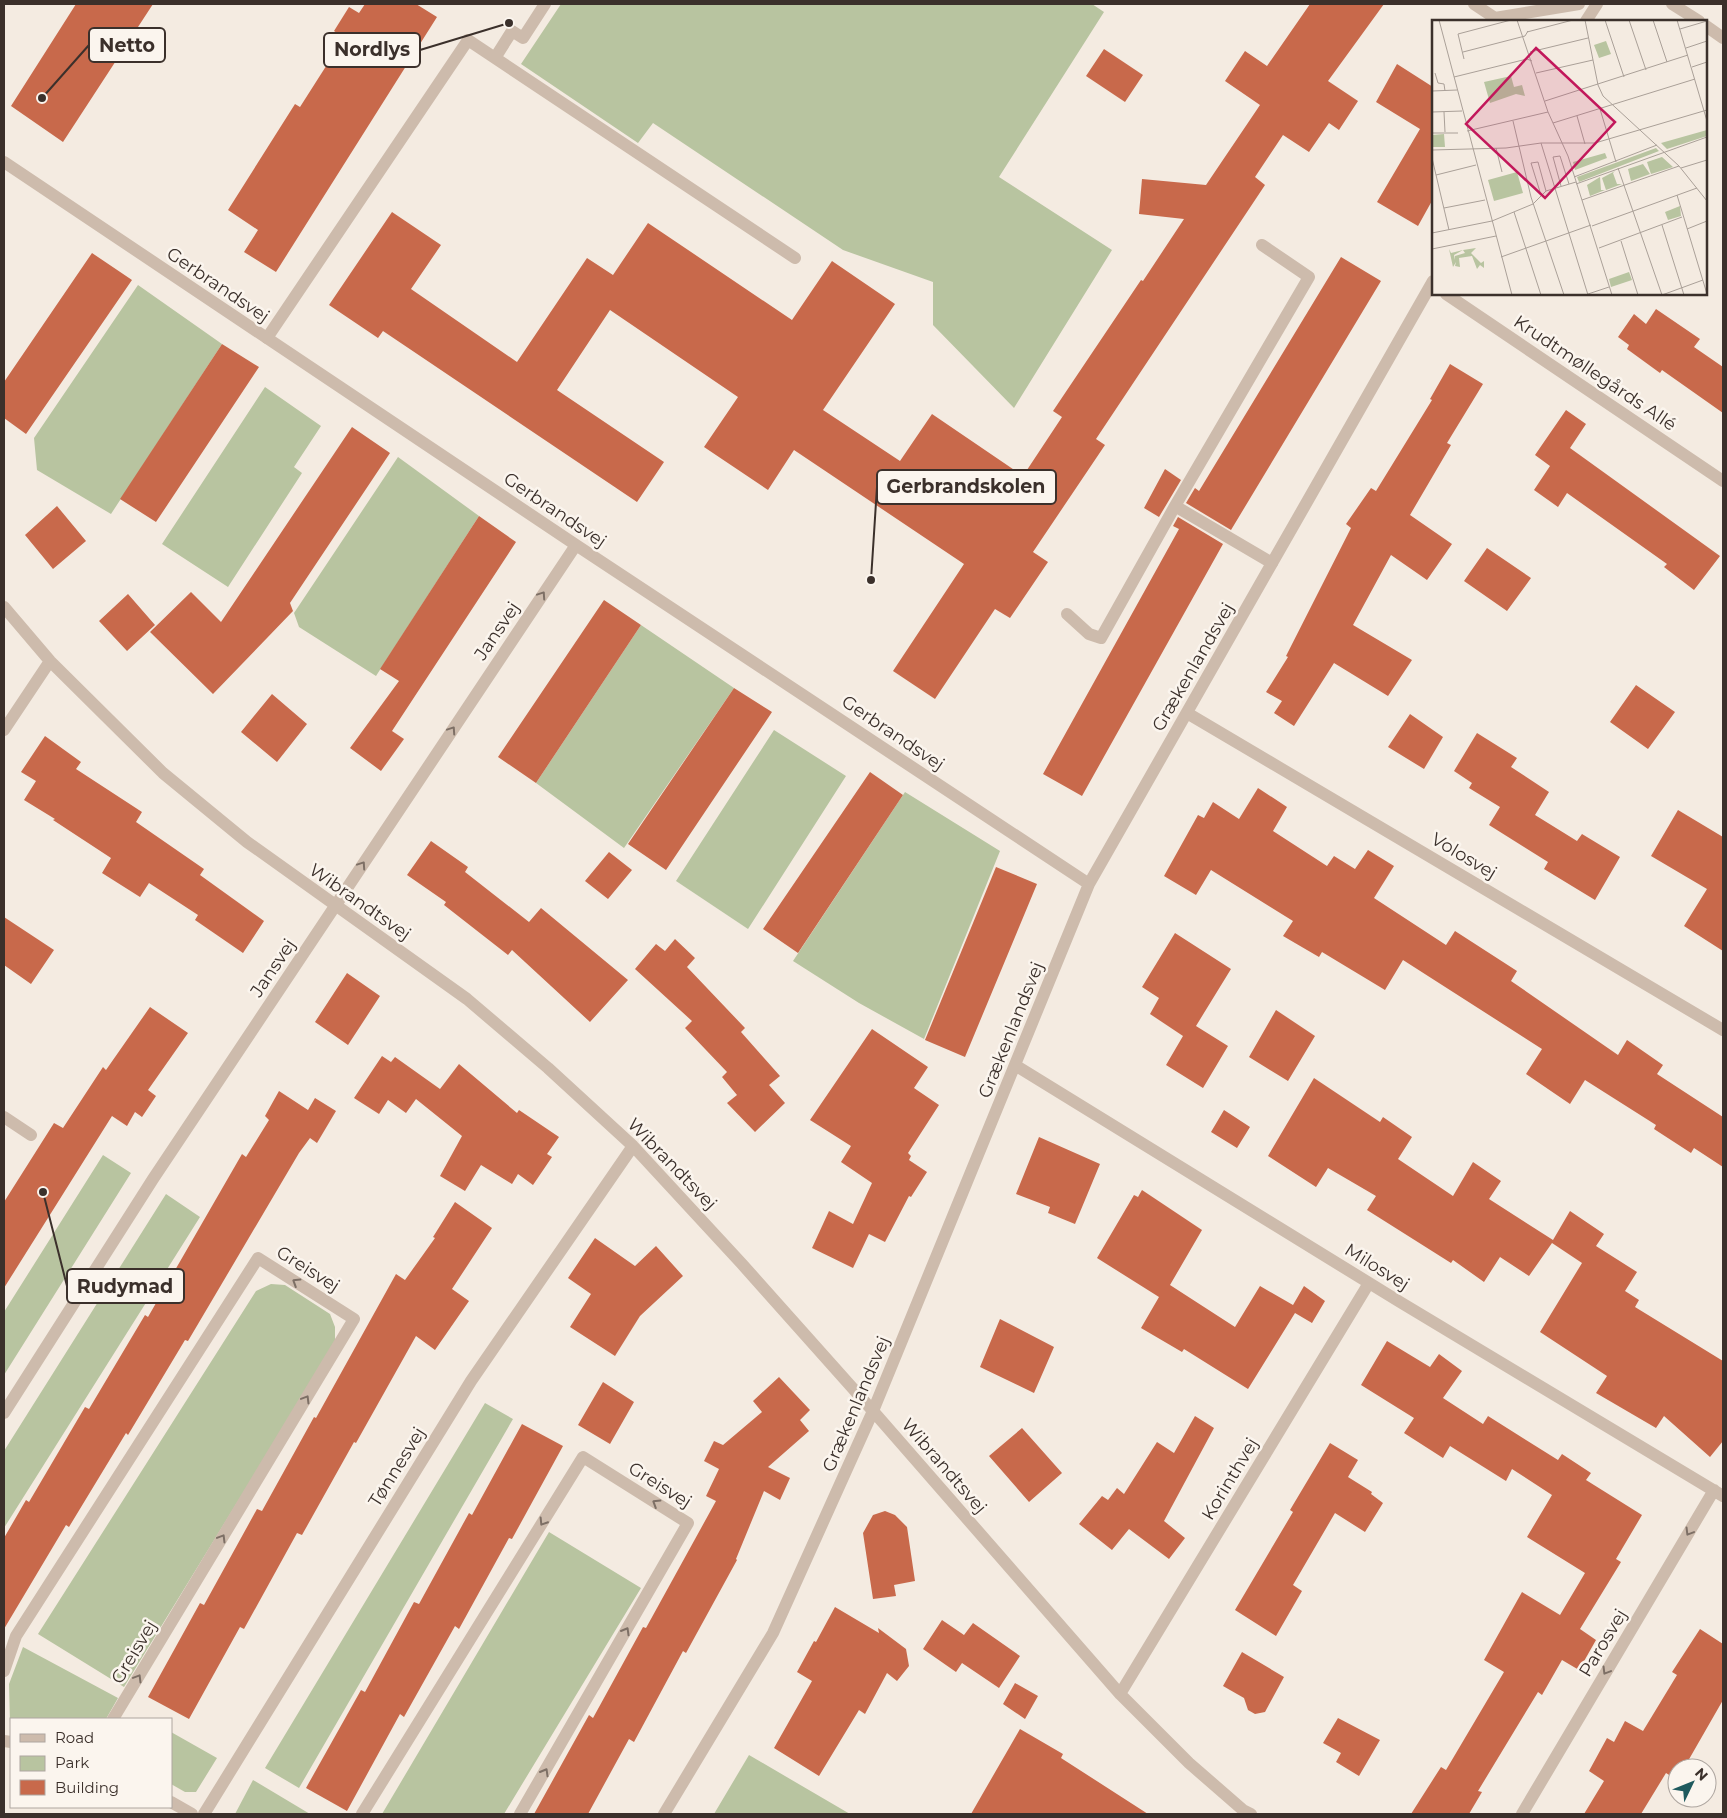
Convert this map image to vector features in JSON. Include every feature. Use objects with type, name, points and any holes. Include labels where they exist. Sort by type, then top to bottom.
[{"type":"street","points":[[495,58],[512,31],[523,38],[545,4]]},
{"type":"street","points":[[1474,4],[1496,20],[1579,4]]},
{"type":"street","points":[[1587,20],[1597,4]]},
{"type":"street","points":[[1672,4],[1697,20]]},
{"type":"street","points":[[1707,27],[1723,38]]},
{"type":"street","points":[[267,338],[468,40],[795,258]]},
{"type":"street","name":"Gerbrandsvej","points":[[4,162],[576,545],[1089,884]]},
{"type":"street","points":[[1068,614],[1089,634],[1101,638],[1175,506],[1309,277],[1262,245]]},
{"type":"street","name":"Grækenlandsvej","points":[[664,1814],[773,1633],[873,1411],[1089,884],[1432,285]]},
{"type":"street","name":"Krudtmøllegårds Allé","points":[[1447,295],[1723,481]]},
{"type":"street","points":[[1175,506],[1272,563]]},
{"type":"street","name":"Jansvej","points":[[4,1413],[154,1179],[576,545]]},
{"type":"street","name":"Wibrandtsvej","points":[[4,607],[50,661],[163,773],[247,842],[467,999],[548,1068],[633,1146],[873,1411],[1120,1694],[1189,1763],[1243,1810],[1251,1814]]},
{"type":"street","points":[[4,730],[50,661]]},
{"type":"street","name":"Volosvej","points":[[1187,713],[1723,1030]]},
{"type":"street","name":"Milosvej","points":[[1015,1065],[1369,1283],[1719,1493]]},
{"type":"street","points":[[4,1117],[31,1134]]},
{"type":"street","name":"Tønnesvej","points":[[204,1814],[470,1380],[633,1146]]},
{"type":"street","name":"Greisvej","points":[[4,1670],[16,1636],[258,1258],[354,1319],[114,1718]]},
{"type":"street","name":"Korinthvej","points":[[1120,1694],[1369,1283]]},
{"type":"street","name":"Greisvej","points":[[362,1814],[583,1457],[688,1523],[520,1814]]},
{"type":"street","name":"Parosvej","points":[[1522,1814],[1719,1493]]},
{"type":"street","points":[[172,1803],[192,1814]]},
{"type":"green space","points":[[561,4],[1092,4],[1104,12],[999,177],[1112,250],[1014,408],[933,325],[933,282],[843,250],[653,123],[638,143],[521,64]]},
{"type":"green space","points":[[138,285],[222,344],[111,514],[37,470],[34,438]]},
{"type":"green space","points":[[265,387],[321,426],[294,467],[302,473],[228,587],[162,544]]},
{"type":"green space","points":[[398,457],[479,516],[376,676],[299,627],[294,613]]},
{"type":"green space","points":[[641,625],[734,688],[624,848],[536,783]]},
{"type":"green space","points":[[774,730],[846,776],[748,929],[676,881]]},
{"type":"green space","points":[[905,792],[1000,851],[924,1039],[859,1003],[793,961]]},
{"type":"green space","points":[[103,1155],[131,1173],[4,1375],[4,1312]]},
{"type":"green space","points":[[166,1194],[200,1217],[4,1528],[4,1451]]},
{"type":"green space","points":[[271,1284],[285,1285],[330,1314],[335,1327],[335,1343],[124,1687],[38,1634],[256,1291]]},
{"type":"green space","points":[[485,1403],[513,1419],[299,1788],[265,1768]]},
{"type":"green space","points":[[549,1532],[641,1588],[504,1814],[382,1814]]},
{"type":"green space","points":[[23,1647],[118,1698],[107,1718],[10,1718],[10,1725],[9,1684]]},
{"type":"green space","points":[[172,1733],[217,1758],[196,1792],[185,1792],[172,1785]]},
{"type":"green space","points":[[749,1755],[850,1814],[714,1814]]},
{"type":"green space","points":[[253,1780],[310,1814],[235,1814]]},
{"type":"building","points":[[76,4],[153,4],[63,142],[11,106]]},
{"type":"building","points":[[365,4],[416,4],[437,17],[276,272],[244,252],[258,230],[228,210],[295,104],[300,107],[344,38],[334,31],[349,7],[359,13]]},
{"type":"building","points":[[1310,4],[1384,4],[1328,81],[1358,101],[1339,130],[1329,123],[1309,152],[1283,135],[1255,177],[1265,185],[1096,439],[1105,445],[1033,552],[1048,562],[1010,618],[995,609],[935,699],[893,671],[964,564],[794,450],[768,490],[704,447],[738,397],[610,310],[557,390],[664,462],[637,502],[383,331],[378,338],[329,305],[392,212],[441,245],[411,289],[517,362],[587,258],[613,275],[648,223],[792,320],[832,261],[895,304],[823,410],[900,461],[932,414],[1023,476],[1062,417],[1053,411],[1184,219],[1139,214],[1142,179],[1206,185],[1260,105],[1225,81],[1245,51],[1267,66]]},
{"type":"building","points":[[1104,49],[1143,75],[1125,102],[1086,76]]},
{"type":"building","points":[[1397,64],[1432,86],[1432,201],[1418,226],[1377,202],[1420,129],[1376,102]]},
{"type":"building","points":[[92,253],[132,280],[26,434],[4,418],[4,382]]},
{"type":"building","points":[[1341,257],[1381,281],[1231,530],[1186,503],[1195,488],[1199,491]]},
{"type":"building","points":[[1656,309],[1700,339],[1694,347],[1723,367],[1723,413],[1662,370],[1660,373],[1627,349],[1629,345],[1618,337],[1634,314],[1646,324]]},
{"type":"building","points":[[222,344],[259,367],[156,522],[120,499]]},
{"type":"building","points":[[1450,364],[1483,384],[1447,443],[1451,445],[1410,515],[1452,544],[1427,580],[1391,555],[1353,625],[1412,660],[1388,696],[1334,663],[1294,726],[1274,713],[1282,701],[1266,692],[1288,657],[1286,656],[1351,528],[1346,524],[1371,488],[1376,491],[1432,400],[1430,399]]},
{"type":"building","points":[[1566,410],[1586,424],[1570,448],[1720,556],[1694,590],[1664,567],[1667,564],[1567,493],[1558,507],[1534,490],[1550,466],[1535,455]]},
{"type":"building","points":[[352,427],[390,453],[290,603],[293,611],[213,694],[150,632],[191,592],[221,622]]},
{"type":"building","points":[[1165,469],[1181,480],[1159,517],[1144,508]]},
{"type":"building","points":[[57,506],[86,541],[53,569],[25,535]]},
{"type":"building","points":[[479,516],[516,542],[392,731],[404,739],[381,771],[350,748],[399,681],[380,669]]},
{"type":"building","points":[[1178,517],[1223,544],[1082,796],[1043,774],[1179,529],[1173,526]]},
{"type":"building","points":[[1487,548],[1531,578],[1507,611],[1464,581]]},
{"type":"building","points":[[128,594],[155,625],[127,651],[99,621]]},
{"type":"building","points":[[604,600],[641,625],[536,783],[498,757]]},
{"type":"building","points":[[1636,685],[1675,712],[1648,749],[1610,722]]},
{"type":"building","points":[[734,688],[772,712],[666,870],[628,844]]},
{"type":"building","points":[[272,694],[307,724],[277,762],[241,732]]},
{"type":"building","points":[[1410,714],[1443,737],[1424,769],[1388,747]]},
{"type":"building","points":[[1477,733],[1517,758],[1511,767],[1549,792],[1535,815],[1577,841],[1582,834],[1620,857],[1595,900],[1544,869],[1548,862],[1489,825],[1500,807],[1469,788],[1472,783],[1454,771]]},
{"type":"building","points":[[45,736],[81,762],[76,769],[142,812],[136,822],[204,869],[200,875],[264,921],[243,953],[195,920],[198,915],[149,883],[140,897],[102,873],[111,858],[24,800],[36,781],[21,772]]},
{"type":"building","points":[[870,772],[903,795],[798,953],[763,929]]},
{"type":"building","points":[[1258,788],[1287,807],[1273,831],[1327,866],[1334,856],[1355,869],[1368,850],[1394,866],[1374,898],[1446,945],[1455,931],[1517,971],[1511,981],[1618,1055],[1627,1040],[1663,1065],[1657,1074],[1723,1117],[1723,1167],[1694,1148],[1691,1153],[1654,1129],[1656,1125],[1585,1080],[1570,1104],[1526,1074],[1542,1049],[1403,960],[1385,990],[1322,952],[1319,957],[1283,936],[1293,921],[1211,870],[1196,895],[1164,876],[1198,815],[1204,818],[1213,802],[1239,819]]},
{"type":"building","points":[[1678,810],[1723,837],[1723,951],[1684,926],[1707,889],[1651,856]]},
{"type":"building","points":[[431,841],[468,867],[465,872],[529,922],[541,908],[628,980],[590,1022],[512,950],[508,955],[444,905],[446,902],[407,875]]},
{"type":"building","points":[[609,852],[632,870],[608,899],[585,881]]},
{"type":"building","points":[[996,867],[1037,884],[965,1057],[925,1040]]},
{"type":"building","points":[[4,917],[54,950],[31,984],[4,965]]},
{"type":"building","points":[[1175,933],[1231,969],[1196,1026],[1228,1046],[1203,1088],[1166,1065],[1183,1036],[1150,1014],[1159,998],[1142,987]]},
{"type":"building","points":[[675,939],[695,958],[687,967],[745,1028],[741,1032],[780,1076],[769,1085],[785,1103],[755,1132],[727,1103],[737,1095],[722,1077],[727,1072],[685,1028],[692,1021],[635,969],[656,944],[665,951]]},
{"type":"building","points":[[347,973],[380,996],[348,1045],[315,1022]]},
{"type":"building","points":[[150,1007],[188,1033],[148,1090],[156,1096],[142,1117],[135,1112],[127,1126],[112,1116],[4,1288],[4,1202],[54,1123],[63,1128],[103,1067],[106,1070]]},
{"type":"building","points":[[1276,1010],[1315,1036],[1288,1081],[1249,1057]]},
{"type":"building","points":[[872,1029],[928,1067],[914,1088],[939,1105],[908,1153],[911,1156],[909,1160],[927,1172],[911,1197],[909,1196],[885,1242],[869,1234],[853,1268],[812,1248],[829,1211],[853,1224],[872,1183],[841,1162],[851,1146],[810,1120]]},
{"type":"building","points":[[382,1056],[391,1062],[395,1057],[440,1089],[459,1064],[517,1113],[519,1110],[559,1137],[547,1154],[552,1157],[533,1185],[518,1174],[512,1184],[481,1165],[465,1191],[440,1176],[462,1136],[416,1099],[406,1113],[388,1100],[379,1114],[354,1098]]},
{"type":"building","points":[[1314,1078],[1380,1122],[1383,1117],[1412,1137],[1398,1159],[1453,1196],[1473,1162],[1501,1181],[1489,1199],[1553,1240],[1570,1211],[1604,1234],[1596,1246],[1637,1272],[1625,1291],[1639,1300],[1635,1307],[1723,1361],[1723,1441],[1710,1457],[1664,1416],[1656,1428],[1596,1393],[1607,1376],[1540,1332],[1582,1263],[1552,1243],[1529,1276],[1500,1257],[1484,1282],[1453,1260],[1451,1263],[1367,1210],[1376,1196],[1328,1168],[1316,1187],[1268,1156]]},
{"type":"building","points":[[279,1091],[308,1110],[315,1098],[336,1111],[317,1143],[310,1138],[299,1153],[188,1341],[185,1340],[128,1435],[126,1433],[69,1527],[66,1525],[4,1629],[4,1538],[26,1500],[29,1502],[85,1407],[89,1409],[145,1315],[148,1317],[242,1154],[246,1157],[269,1120],[265,1116]]},
{"type":"building","points":[[1224,1110],[1250,1127],[1237,1148],[1211,1132]]},
{"type":"building","points":[[1039,1137],[1100,1164],[1075,1224],[1048,1213],[1050,1207],[1016,1194]]},
{"type":"building","points":[[1142,1190],[1202,1230],[1170,1285],[1235,1327],[1260,1286],[1293,1305],[1304,1286],[1325,1301],[1312,1323],[1295,1313],[1248,1389],[1184,1349],[1182,1352],[1141,1328],[1159,1297],[1097,1258],[1134,1195],[1138,1197]]},
{"type":"building","points":[[455,1202],[492,1228],[452,1289],[469,1301],[435,1350],[416,1336],[302,1535],[297,1533],[244,1629],[240,1627],[189,1719],[148,1697],[200,1603],[204,1605],[257,1509],[262,1511],[396,1274],[405,1280],[435,1238],[433,1237]]},
{"type":"building","points":[[595,1238],[635,1266],[656,1246],[683,1276],[640,1316],[615,1356],[570,1327],[591,1294],[568,1278]]},
{"type":"building","points":[[1000,1319],[1054,1347],[1034,1393],[980,1367]]},
{"type":"building","points":[[1387,1341],[1430,1367],[1439,1354],[1462,1371],[1443,1398],[1483,1424],[1488,1416],[1558,1460],[1562,1454],[1591,1473],[1586,1480],[1642,1515],[1616,1559],[1621,1562],[1580,1629],[1596,1640],[1579,1670],[1562,1660],[1542,1695],[1538,1692],[1478,1791],[1482,1792],[1469,1814],[1411,1814],[1441,1767],[1446,1770],[1504,1672],[1484,1660],[1522,1592],[1560,1615],[1585,1573],[1527,1537],[1552,1495],[1512,1469],[1506,1481],[1450,1446],[1443,1458],[1404,1433],[1414,1418],[1361,1385]]},
{"type":"building","points":[[779,1377],[810,1410],[800,1420],[809,1431],[768,1467],[790,1478],[780,1500],[764,1491],[737,1560],[686,1653],[683,1651],[634,1742],[629,1739],[588,1814],[534,1814],[589,1715],[593,1718],[643,1627],[646,1628],[716,1501],[706,1496],[719,1469],[704,1461],[714,1441],[723,1445],[762,1412],[753,1401]]},
{"type":"building","points":[[603,1382],[634,1402],[610,1444],[578,1425]]},
{"type":"building","points":[[1195,1416],[1214,1428],[1164,1521],[1185,1538],[1169,1559],[1129,1529],[1112,1550],[1079,1524],[1102,1496],[1108,1500],[1117,1488],[1124,1494],[1157,1442],[1174,1453]]},
{"type":"building","points":[[522,1424],[563,1446],[512,1539],[509,1538],[459,1629],[455,1626],[404,1717],[400,1714],[347,1811],[306,1788],[361,1690],[365,1692],[414,1602],[419,1604],[469,1513],[472,1515]]},
{"type":"building","points":[[1022,1428],[1062,1473],[1029,1502],[989,1456]]},
{"type":"building","points":[[1330,1443],[1358,1460],[1348,1477],[1372,1492],[1371,1494],[1383,1503],[1365,1532],[1335,1513],[1293,1585],[1302,1591],[1276,1636],[1235,1610],[1293,1512],[1290,1510]]},
{"type":"building","points":[[885,1511],[895,1515],[907,1527],[915,1581],[894,1585],[896,1596],[873,1599],[863,1533],[873,1515]]},
{"type":"building","points":[[835,1607],[879,1633],[878,1628],[906,1649],[909,1666],[897,1681],[887,1673],[865,1714],[859,1710],[819,1776],[774,1748],[812,1681],[797,1672]]},
{"type":"building","points":[[942,1620],[964,1635],[973,1623],[1020,1656],[999,1688],[962,1663],[956,1672],[923,1649]]},
{"type":"building","points":[[1700,1629],[1723,1644],[1723,1700],[1690,1758],[1667,1758],[1667,1774],[1641,1814],[1584,1814],[1604,1781],[1589,1771],[1607,1738],[1614,1742],[1625,1721],[1643,1731],[1677,1675],[1672,1672]]},
{"type":"building","points":[[1242,1652],[1284,1677],[1265,1712],[1255,1714],[1248,1710],[1244,1698],[1223,1686]]},
{"type":"building","points":[[1015,1683],[1038,1696],[1025,1719],[1003,1704]]},
{"type":"building","points":[[1338,1718],[1380,1740],[1359,1776],[1336,1762],[1341,1753],[1323,1743]]},
{"type":"building","points":[[1020,1729],[1063,1754],[1061,1758],[1148,1814],[971,1814]]},
{"type":"place","name":"Nordlys","points":[[509,23]]},
{"type":"place","name":"Netto","points":[[42,98]]},
{"type":"place","name":"Gerbrandskolen","points":[[871,580]]},
{"type":"place","name":"Rudymad","points":[[43,1192]]}]
